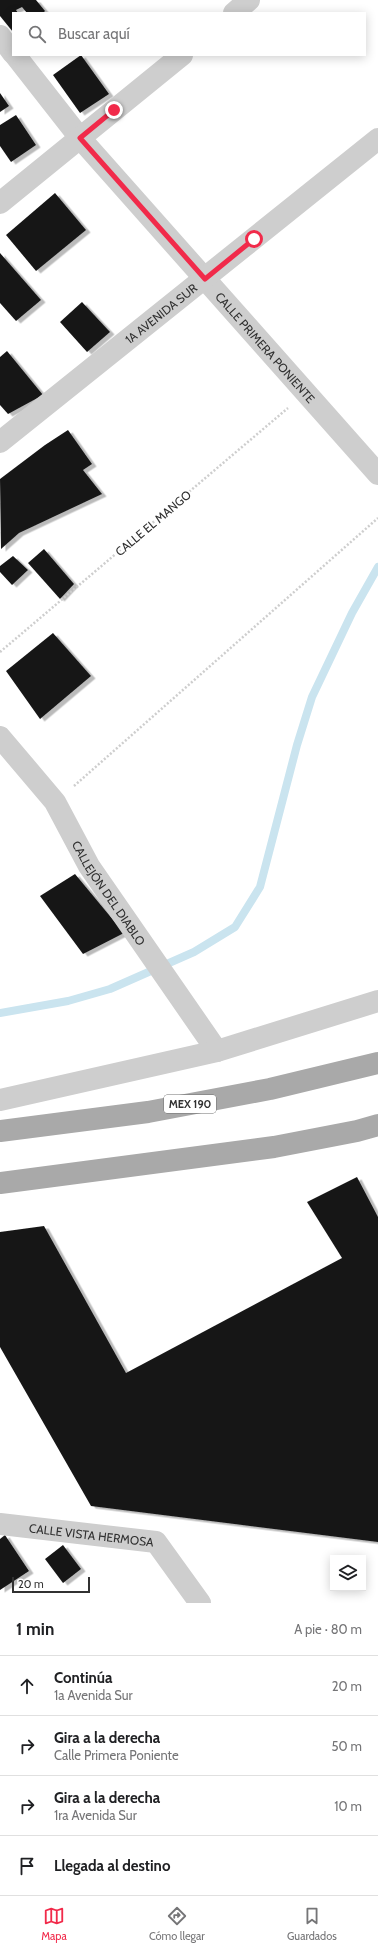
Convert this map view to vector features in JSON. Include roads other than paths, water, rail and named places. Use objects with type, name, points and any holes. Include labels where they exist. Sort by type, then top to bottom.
[{"type":"main road","name":"MEX 190","points":[[0,1131],[148,1112],[270,1089],[378,1063]]},
{"type":"main road","points":[[0,1183],[274,1147],[357,1131],[378,1125]]},
{"type":"street","points":[[235,12],[250,0]]},
{"type":"street","name":"CALLE PRIMERA PONIENTE","points":[[0,36],[12,51]]},
{"type":"street","name":"CALLE PRIMERA PONIENTE","points":[[16,56],[80,138],[305,394],[378,474]]},
{"type":"street","points":[[0,203],[181,56]]},
{"type":"street","name":"1A AVENIDA SUR","points":[[0,442],[378,139]]},
{"type":"street","name":"CALLEJÓN DEL DIABLO","points":[[0,737],[55,802],[90,866],[217,1051]]},
{"type":"street","points":[[0,1100],[217,1051],[378,1001]]},
{"type":"street","name":"CALLE VISTA HERMOSA","points":[[0,1524],[156,1542],[200,1603]]},
{"type":"waterway","points":[[0,1013],[68,1001],[110,989],[194,952],[235,927],[260,887],[297,745],[312,697],[352,613],[378,567]]}]
